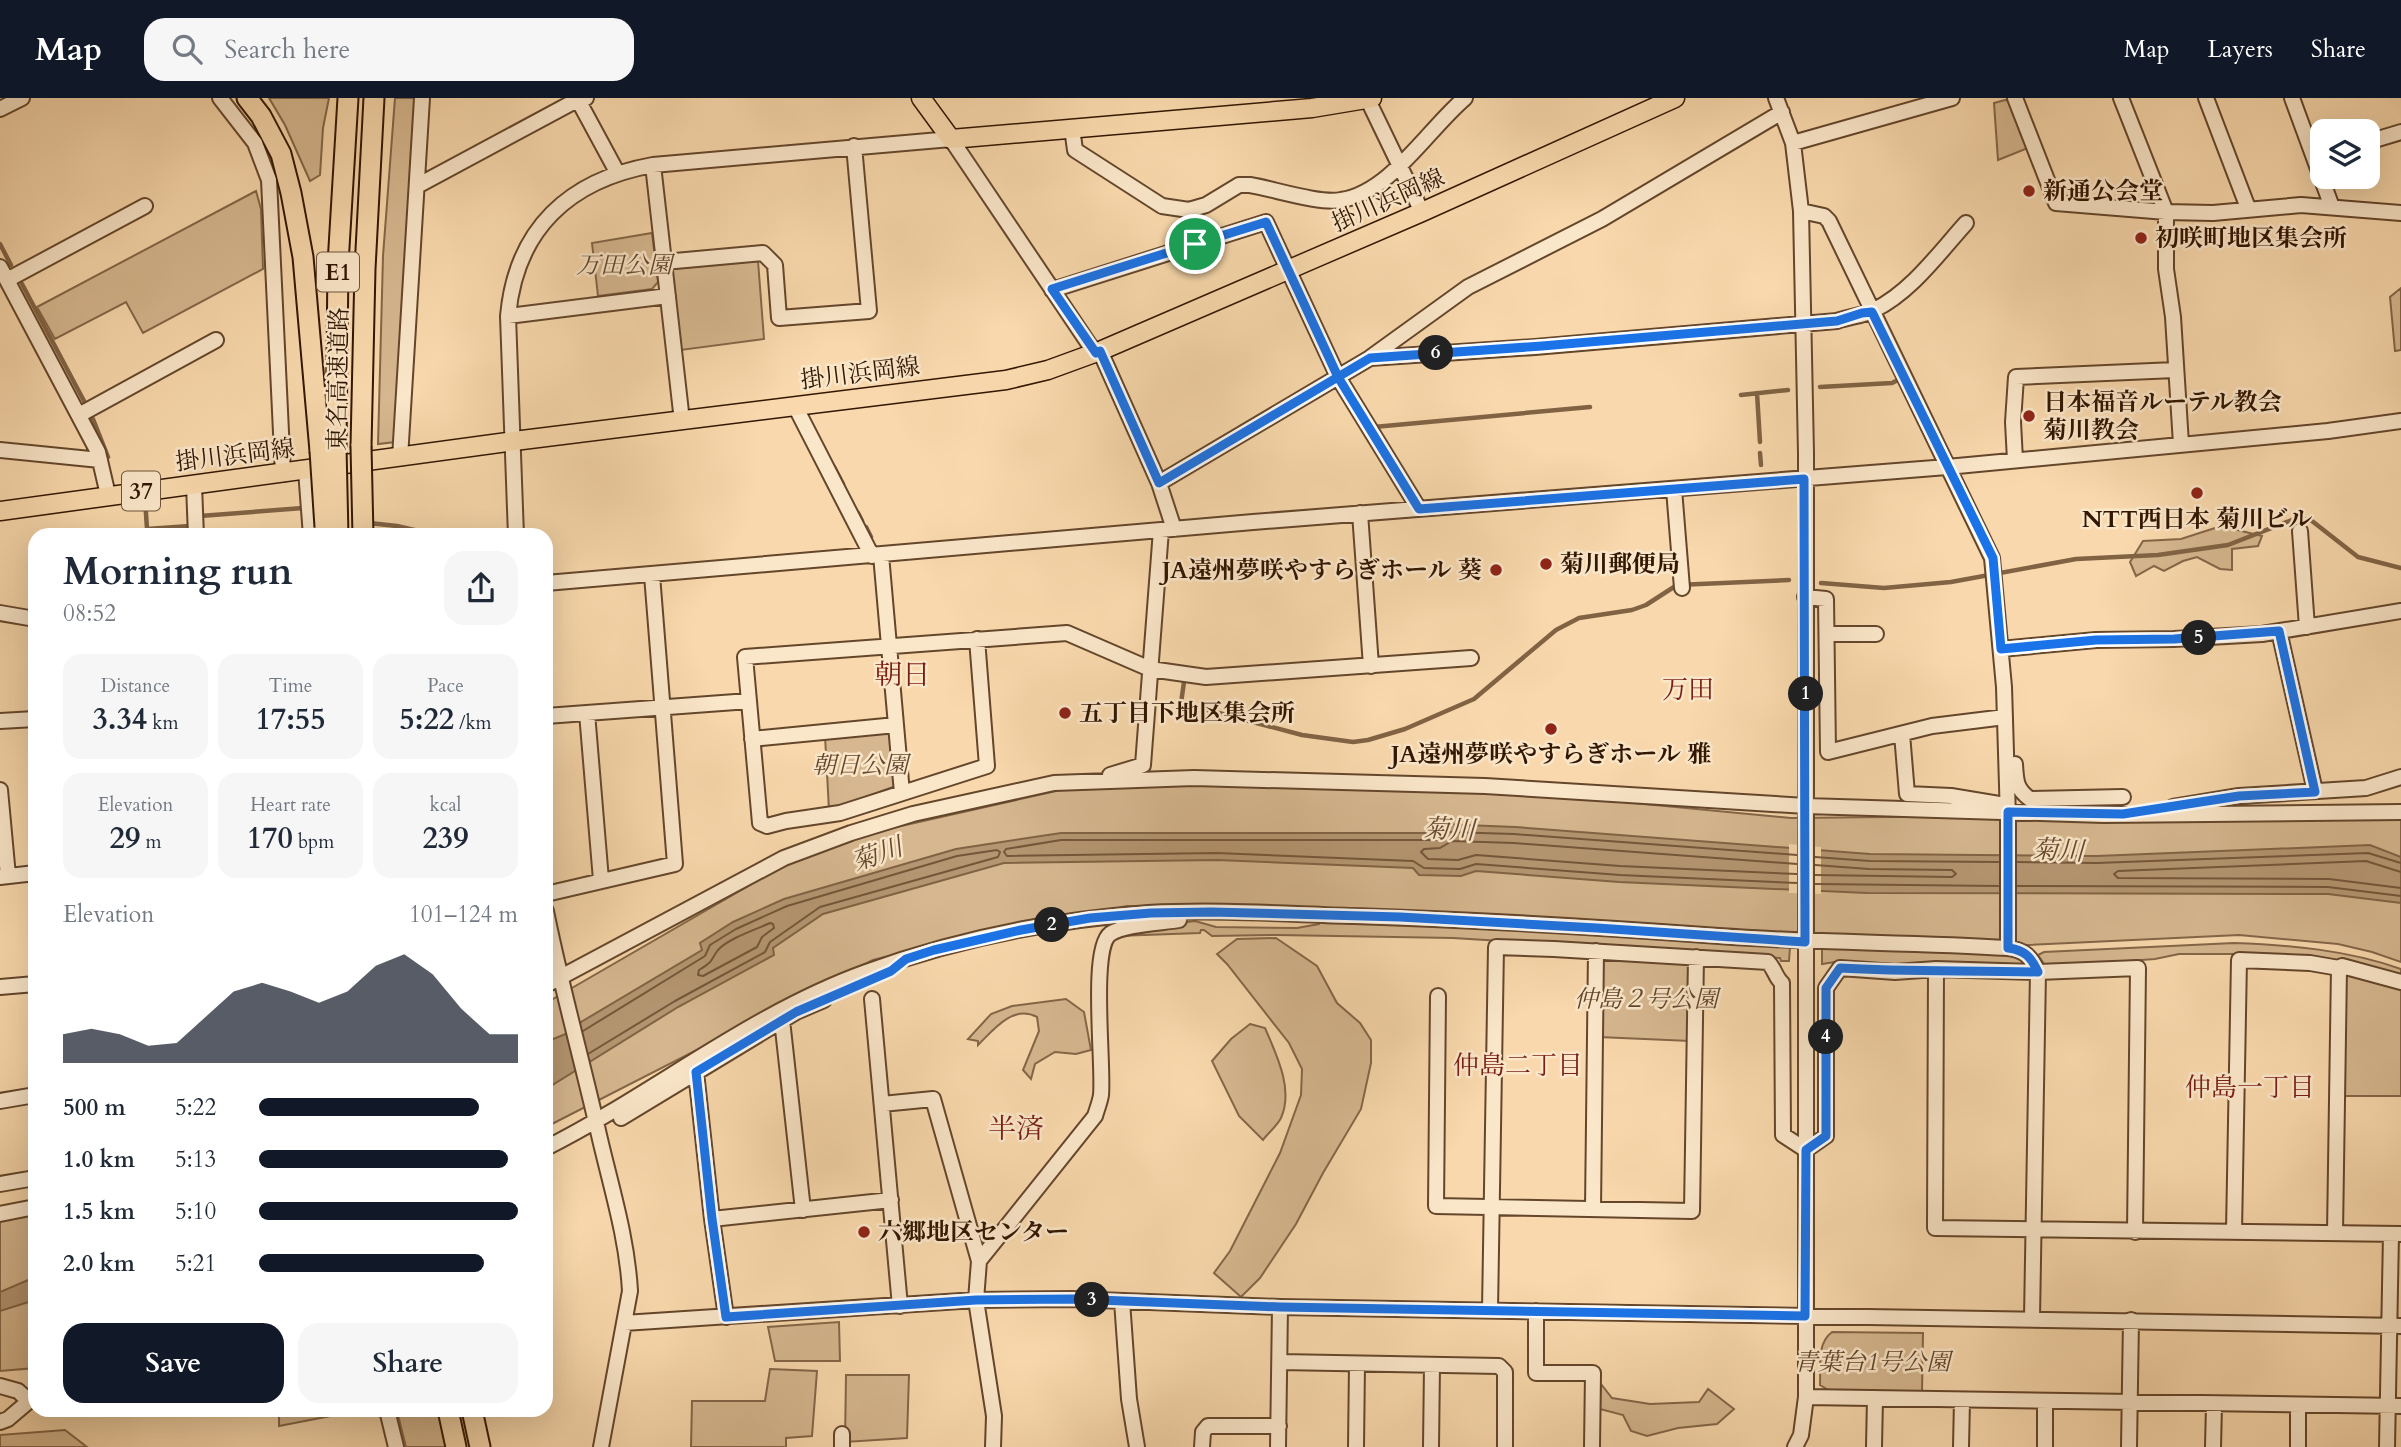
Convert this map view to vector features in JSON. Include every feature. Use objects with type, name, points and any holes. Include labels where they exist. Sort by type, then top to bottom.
[{"type":"highway","points":[[247,98],[261,116],[281,154],[292,194],[328,449],[326,528]]},
{"type":"highway","name":"東名高速道路","points":[[337,528],[328,449],[348,98]]},
{"type":"highway","name":"東名高速道路","points":[[363,528],[361,446],[365,269],[374,98]]},
{"type":"highway","points":[[450,1417],[456,1447]]},
{"type":"highway","points":[[474,1417],[480,1447]]},
{"type":"main road","points":[[921,98],[951,139],[1312,108],[1369,98]]},
{"type":"main road","name":"掛川浜岡線","points":[[0,511],[514,441],[1006,380],[1048,370],[1098,352],[1422,212],[1675,98]]},
{"type":"street","points":[[0,110],[22,98]]},
{"type":"street","points":[[220,98],[255,143],[269,180],[283,474]]},
{"type":"street","points":[[401,458],[422,98]]},
{"type":"street","points":[[1369,98],[1422,212]]},
{"type":"street","points":[[1072,128],[1075,150],[1162,206],[1189,210],[1206,205],[1239,185],[1327,200],[1343,200],[1374,187],[1400,167],[1448,112],[1465,98]]},
{"type":"street","points":[[1776,98],[1793,143],[1801,211],[1803,323],[1807,808],[1806,1397],[1801,1435],[1795,1447]]},
{"type":"street","points":[[1793,143],[1952,98]]},
{"type":"street","points":[[2015,98],[2056,203],[2166,212],[2213,213],[2301,205],[2401,213]]},
{"type":"street","points":[[2121,98],[2166,212],[2166,269],[2173,317],[2181,444]]},
{"type":"street","points":[[2206,98],[2248,208]]},
{"type":"street","points":[[2292,98],[2310,137]]},
{"type":"street","points":[[417,186],[580,99],[617,172]]},
{"type":"street","points":[[1159,483],[1370,358],[1468,287],[1602,219],[1782,112]]},
{"type":"street","points":[[2380,138],[2401,132]]},
{"type":"street","points":[[516,528],[508,316],[510,293],[518,269],[538,230],[553,212],[588,186],[617,172],[653,164],[951,139],[1098,352],[1159,483],[1167,530],[1150,669],[1143,765],[1092,781]]},
{"type":"street","points":[[664,262],[763,253],[775,265],[779,318],[869,311],[854,146]]},
{"type":"street","points":[[653,164],[682,421]]},
{"type":"street","points":[[2327,189],[2332,207]]},
{"type":"street","points":[[108,495],[98,452],[4,273],[145,206]]},
{"type":"street","points":[[1801,211],[1824,216],[1829,220],[1993,558],[2004,687],[2008,945]]},
{"type":"street","points":[[1052,289],[1266,222],[1338,377],[1419,509]]},
{"type":"street","points":[[1370,358],[1837,321],[1872,312],[1910,284],[1966,223]]},
{"type":"street","points":[[508,316],[668,296]]},
{"type":"street","points":[[79,415],[216,340]]},
{"type":"street","points":[[2015,460],[2013,422],[2016,377],[2175,370]]},
{"type":"street","points":[[795,406],[877,556],[902,793]]},
{"type":"street","points":[[553,582],[1360,513],[1947,467],[2328,431],[2401,421]]},
{"type":"street","points":[[0,450],[100,460]]},
{"type":"street","points":[[306,470],[311,528]]},
{"type":"street","points":[[194,485],[196,528]]},
{"type":"street","points":[[1674,489],[1682,584]]},
{"type":"street","points":[[1360,513],[1371,666]]},
{"type":"street","points":[[2300,531],[2307,626]]},
{"type":"street","points":[[553,892],[675,864],[652,575]]},
{"type":"street","points":[[1805,593],[1826,599],[1828,752],[1932,726],[2005,717]]},
{"type":"street","points":[[2001,649],[2096,640],[2174,639],[2279,631],[2401,611]]},
{"type":"street","points":[[0,613],[28,618]]},
{"type":"street","points":[[2279,631],[2315,792]]},
{"type":"street","points":[[977,639],[987,766],[840,813],[767,826],[760,823],[745,657],[888,645],[977,639],[1067,633],[1150,669],[1206,677],[1471,659]]},
{"type":"street","points":[[1828,634],[1877,634]]},
{"type":"street","points":[[2004,687],[2013,726],[2016,779],[2021,792],[2030,799],[2123,797]]},
{"type":"street","points":[[553,715],[749,701]]},
{"type":"street","points":[[587,713],[601,880]]},
{"type":"street","points":[[0,721],[28,719]]},
{"type":"street","points":[[752,739],[895,724]]},
{"type":"street","points":[[1902,734],[1907,794],[1951,796],[2008,812]]},
{"type":"street","points":[[601,1447],[630,1292],[625,1241],[597,1124],[555,982],[784,858],[841,837],[913,814],[1054,783],[1194,778],[1485,786],[1807,808],[2123,814],[2401,812]]},
{"type":"street","points":[[2123,814],[2239,796],[2366,788],[2401,778]]},
{"type":"street","points":[[0,790],[4,876],[28,874]]},
{"type":"street","points":[[597,1124],[720,1043],[793,1003],[864,972],[934,950],[1021,930],[1090,918],[1211,912],[1531,924],[1805,940],[2008,945],[2020,949],[2031,958],[2038,972],[2032,1318]]},
{"type":"street","points":[[979,1261],[1095,1116],[1101,1096],[1102,947],[1108,935],[1119,930],[1211,912]]},
{"type":"street","points":[[1490,1310],[1496,947],[1768,962],[1782,983],[1783,1135],[1806,1150]]},
{"type":"street","points":[[1593,1209],[1596,951]]},
{"type":"street","points":[[1438,996],[1436,1206],[1692,1211],[1696,957]]},
{"type":"street","points":[[553,1145],[696,1072],[796,1012],[891,971],[906,959]]},
{"type":"street","points":[[2234,1231],[2239,960],[2342,967],[2401,982]]},
{"type":"street","points":[[1806,1150],[1826,1136],[1826,988],[1840,968],[1895,972],[1937,969],[2038,972],[2137,968],[2135,1232]]},
{"type":"street","points":[[2335,1233],[2339,968]]},
{"type":"street","points":[[1937,969],[1935,1228],[2396,1234],[2394,1406],[2387,1447]]},
{"type":"street","points":[[0,987],[28,985]]},
{"type":"street","points":[[872,999],[900,1306]]},
{"type":"street","points":[[782,1020],[803,1210]]},
{"type":"street","points":[[696,1072],[726,1317]]},
{"type":"street","points":[[0,1101],[28,1096]]},
{"type":"street","points":[[882,1104],[933,1099],[979,1261],[976,1300],[994,1416],[993,1447]]},
{"type":"street","points":[[0,1184],[28,1179]]},
{"type":"street","points":[[712,1219],[891,1200]]},
{"type":"street","points":[[0,1214],[28,1208]]},
{"type":"street","points":[[624,1323],[976,1300],[2395,1326]]},
{"type":"street","points":[[1122,1301],[1129,1399],[1137,1447]]},
{"type":"street","points":[[1278,1447],[1280,1307]]},
{"type":"street","points":[[1536,1311],[1536,1373],[1593,1373],[1592,1447]]},
{"type":"street","points":[[2129,1447],[2131,1320]]},
{"type":"street","points":[[1280,1362],[1499,1366],[1505,1372],[1505,1447]]},
{"type":"street","points":[[1356,1447],[1357,1364]]},
{"type":"street","points":[[1431,1447],[1432,1364]]},
{"type":"street","points":[[0,1386],[28,1396]]},
{"type":"street","points":[[1806,1397],[2394,1406]]},
{"type":"street","points":[[1874,1447],[1875,1398]]},
{"type":"street","points":[[1961,1447],[1962,1400]]},
{"type":"street","points":[[0,1422],[8,1419],[28,1401]]},
{"type":"street","points":[[2045,1401],[2045,1447]]},
{"type":"street","points":[[2213,1447],[2214,1405]]},
{"type":"street","points":[[2298,1405],[2298,1447]]},
{"type":"street","points":[[389,1417],[396,1447]]},
{"type":"street","points":[[1202,1447],[1203,1432],[1208,1426],[1279,1426]]},
{"type":"green space","points":[[269,98],[329,98],[323,128],[320,175],[310,181],[285,125]]},
{"type":"green space","points":[[395,98],[415,98],[395,442],[378,444],[383,256]]},
{"type":"green space","points":[[2010,101],[2028,148],[1998,160],[1994,103]]},
{"type":"green space","points":[[256,191],[261,209],[263,269],[143,333],[126,302],[55,339],[37,307]]},
{"type":"green space","name":"万田公園","points":[[652,233],[658,282],[652,289],[598,296],[592,243]]},
{"type":"green space","points":[[758,261],[764,339],[681,350],[671,269]]},
{"type":"green space","points":[[2401,288],[2401,350],[2395,351],[2390,297]]},
{"type":"green space","points":[[2221,526],[2262,536],[2258,546],[2232,549],[2232,570],[2220,569],[2197,557],[2164,571],[2154,566],[2136,576],[2130,562],[2143,541],[2181,539]]},
{"type":"green space","name":"朝日公園","points":[[891,729],[896,786],[829,810],[825,736]]},
{"type":"green space","points":[[1105,780],[1447,785],[1791,818],[2401,812],[2401,962],[2338,944],[2239,935],[2028,945],[1363,914],[1127,906],[986,932],[873,960],[553,1123],[553,999],[821,844]]},
{"type":"green space","points":[[1322,919],[1727,940],[1790,947],[1789,961],[1781,961],[1780,958],[1453,938],[1212,936],[1204,930],[1200,933],[1116,936],[1135,929],[1195,921],[1216,927],[1297,928],[1319,924]]},
{"type":"green space","points":[[1276,938],[1317,966],[1337,1003],[1360,1023],[1371,1040],[1371,1063],[1361,1109],[1296,1224],[1260,1278],[1241,1297],[1214,1273],[1230,1251],[1280,1153],[1301,1095],[1302,1069],[1289,1043],[1217,954],[1237,939]]},
{"type":"green space","points":[[2234,943],[2297,947],[2360,957],[2401,969],[2401,981],[2237,954],[2179,954],[2155,959],[2046,967],[2038,955],[2044,952]]},
{"type":"green space","points":[[1896,947],[2015,955],[2030,965],[1822,964],[1822,948]]},
{"type":"green space","name":"仲島２号公園","points":[[1601,956],[1687,961],[1692,967],[1690,1041],[1599,1037]]},
{"type":"green space","points":[[2345,970],[2401,985],[2401,1096],[2343,1096]]},
{"type":"green space","points":[[1066,999],[1084,1012],[1091,1050],[1076,1054],[1055,1052],[1035,1064],[1031,1079],[1023,1070],[1039,1031],[1037,1017],[1028,1014],[1012,1016],[1004,1020],[978,1045],[978,1041],[968,1039],[991,1014],[1012,1006]]},
{"type":"green space","points":[[1250,1024],[1265,1028],[1285,1084],[1286,1095],[1281,1118],[1263,1140],[1239,1116],[1212,1061],[1231,1039]]},
{"type":"green space","points":[[28,1206],[28,1369],[0,1371],[0,1212]]},
{"type":"green space","points":[[839,1322],[840,1361],[775,1361],[768,1327]]},
{"type":"green space","name":"青葉台1号公園","points":[[1832,1332],[1923,1333],[1922,1393],[1830,1391],[1820,1385],[1821,1349]]},
{"type":"green space","points":[[770,1369],[817,1371],[812,1436],[786,1438],[786,1447],[691,1447],[692,1401],[765,1401]]},
{"type":"green space","points":[[846,1375],[909,1375],[907,1438],[845,1442]]},
{"type":"green space","points":[[1601,1384],[1612,1398],[1650,1404],[1699,1402],[1708,1389],[1734,1409],[1717,1424],[1678,1428],[1647,1436],[1631,1431],[1623,1415],[1600,1409]]},
{"type":"green space","points":[[279,1417],[326,1417],[279,1426]]},
{"type":"green space","points":[[398,1417],[445,1417],[452,1447],[406,1447]]},
{"type":"green space","points":[[65,1430],[87,1447],[0,1447],[0,1435]]},
{"type":"water","name":"菊川","points":[[1439,824],[1515,827],[1870,854],[2097,856],[2370,845],[2401,857],[2401,903],[2328,894],[1867,893],[1619,882],[1476,871],[1461,876],[1419,875],[1413,868],[1217,860],[1004,863],[823,914],[773,948],[774,955],[678,1007],[553,1085],[553,1039],[573,1031],[581,1022],[702,950],[700,943],[733,922],[784,899],[956,849],[1061,833],[1437,833]]},
{"type":"water","points":[[28,1280],[28,1302],[0,1311],[0,1292]]},
{"type":"pier","points":[[1789,844],[1821,847],[1821,894],[1789,893]]},
{"type":"waterway","points":[[0,244],[11,265]]},
{"type":"waterway","points":[[22,284],[84,401]]},
{"type":"waterway","points":[[1820,387],[1892,383],[1900,379]]},
{"type":"waterway","points":[[1741,395],[1788,390]]},
{"type":"waterway","points":[[1757,393],[1760,442]]},
{"type":"waterway","points":[[1374,427],[1590,407]]},
{"type":"waterway","points":[[93,419],[108,457]]},
{"type":"waterway","points":[[1760,453],[1761,465]]},
{"type":"waterway","points":[[834,467],[843,484]]},
{"type":"waterway","points":[[145,499],[147,528]]},
{"type":"waterway","points":[[200,516],[303,508]]},
{"type":"waterway","points":[[858,513],[862,521]]},
{"type":"waterway","points":[[1821,583],[1884,588],[1951,582],[2076,559],[2158,555],[2228,545],[2297,518],[2312,521],[2358,557],[2401,568]]},
{"type":"waterway","points":[[369,523],[406,528]]},
{"type":"waterway","points":[[161,528],[190,526]]},
{"type":"waterway","points":[[866,527],[871,537]]},
{"type":"waterway","points":[[1184,682],[1181,703],[1302,735],[1353,742],[1368,740],[1405,729],[1474,699],[1556,630],[1579,618],[1632,610],[1646,605],[1677,585],[1789,580]]},
{"type":"place","name":"新通公会堂","points":[[2029,191]]},
{"type":"place","name":"初咲町地区集会所","points":[[2141,238]]},
{"type":"place","name":"日本福音ルーテル教会 菊川教会","points":[[2029,416]]},
{"type":"place","name":"NTT西日本 菊川ビル","points":[[2197,493]]},
{"type":"place","name":"菊川郵便局","points":[[1546,564]]},
{"type":"place","name":"JA遠州夢咲やすらぎホール 葵","points":[[1496,570]]},
{"type":"place","name":"五丁目下地区集会所","points":[[1065,713]]},
{"type":"place","name":"JA遠州夢咲やすらぎホール 雅","points":[[1551,729]]},
{"type":"place","name":"六郷地区センター","points":[[864,1232]]},
{"type":"district","name":"朝日","points":[[902,674]]},
{"type":"district","name":"万田","points":[[1688,689]]},
{"type":"district","name":"仲島二丁目","points":[[1518,1065]]},
{"type":"district","name":"仲島一丁目","points":[[2250,1087]]},
{"type":"district","name":"半済","points":[[1016,1128]]},
{"type":"route","points":[[1195,244],[1052,289],[1096,353],[1100,351],[1159,483],[1338,377],[1370,358],[1837,321],[1872,312],[1993,558],[2001,649],[2096,640],[2174,639],[2279,631],[2315,792],[2239,796],[2123,814],[2008,812],[2008,948],[2020,949],[2031,958],[2038,972],[1937,969],[1895,972],[1840,968],[1826,988],[1826,1136],[1806,1150],[1805,1316],[1280,1307],[1072,1299],[976,1300],[726,1317],[696,1072],[796,1012],[891,971],[906,959],[1021,930],[1090,918],[1151,913],[1400,917],[1805,942],[1807,795],[1804,479],[1419,509],[1338,377],[1266,222],[1195,244]]}]
